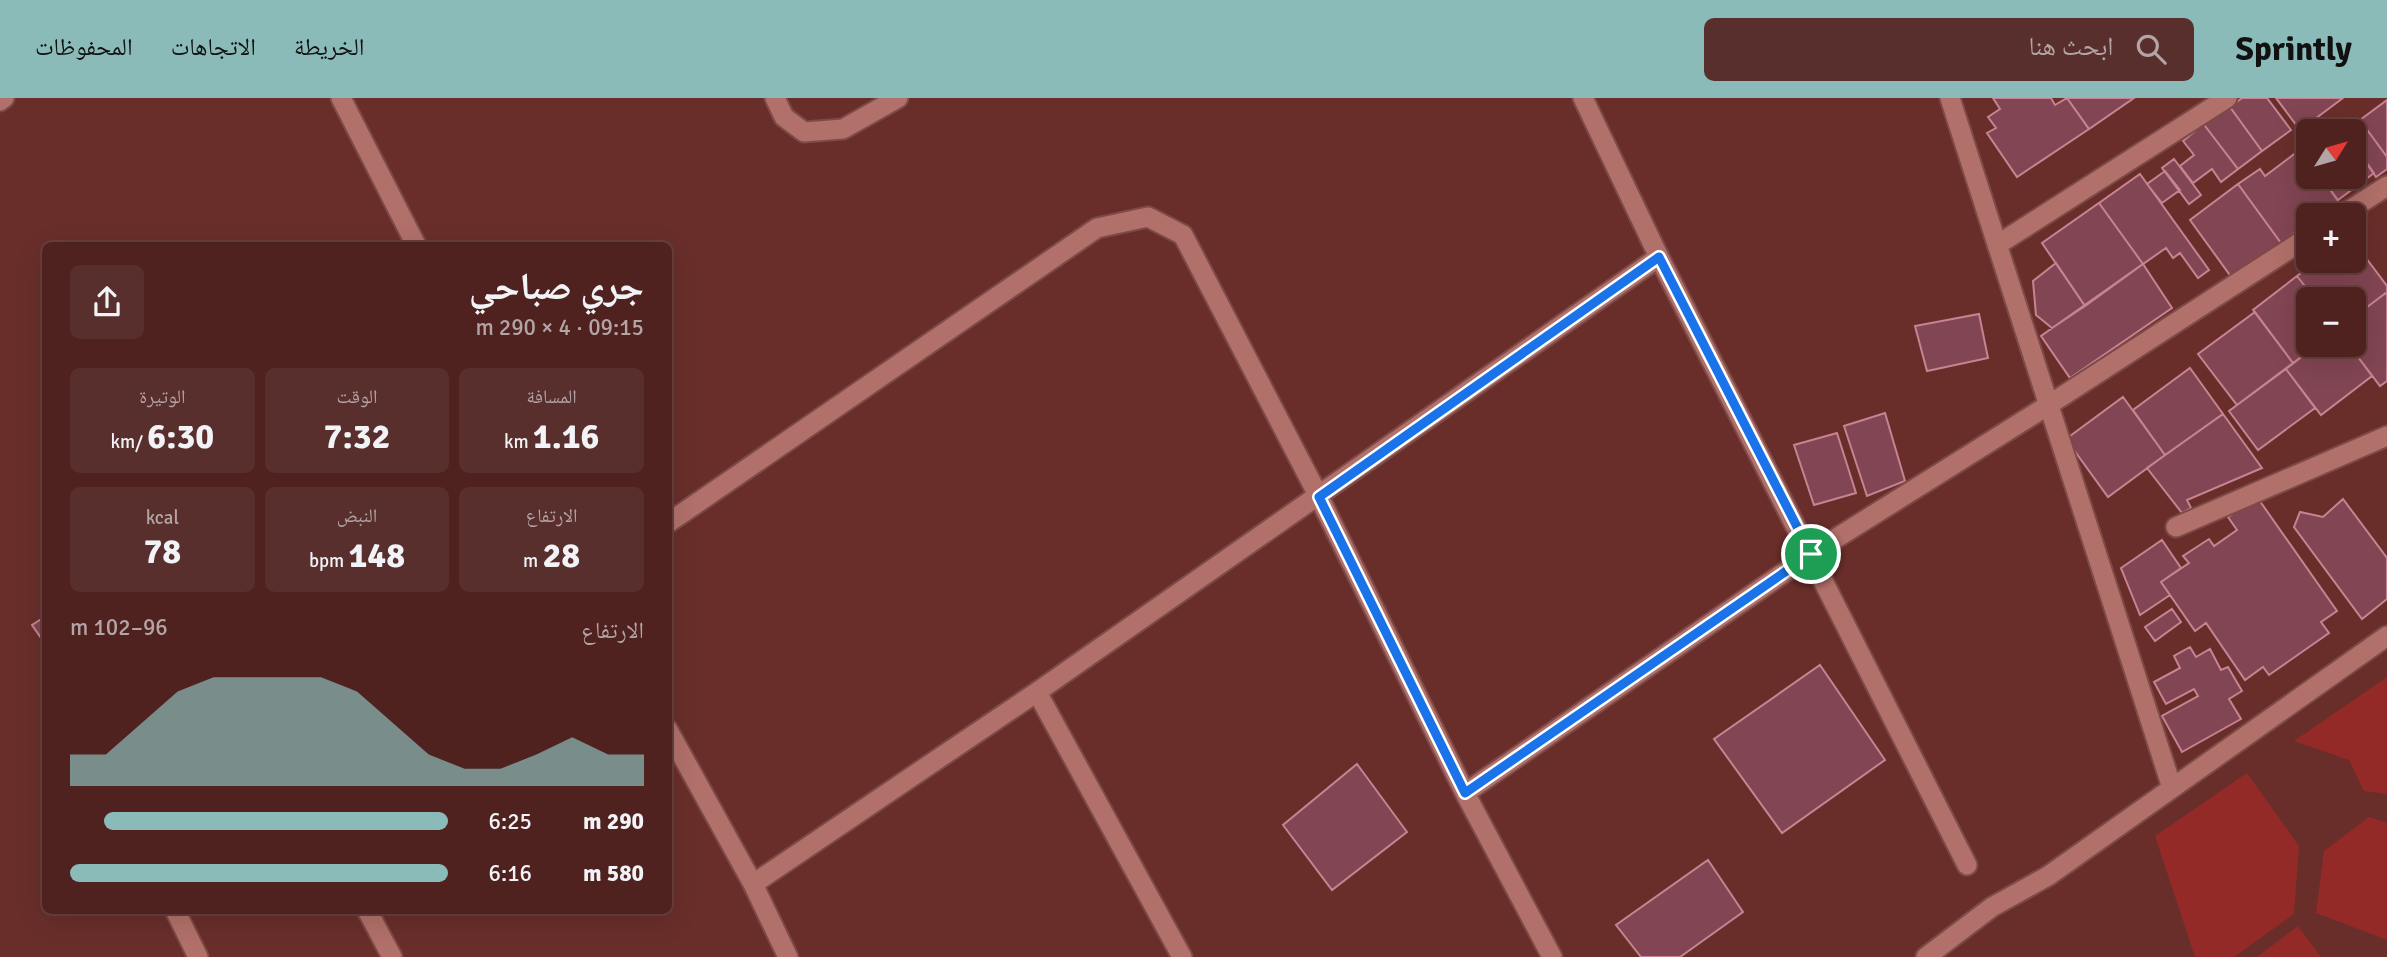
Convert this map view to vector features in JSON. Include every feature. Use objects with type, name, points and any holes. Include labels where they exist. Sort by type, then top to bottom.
[{"type":"street","points":[[341,98],[414,242]]},
{"type":"street","points":[[775,98],[784,117],[804,132],[843,129],[898,98]]},
{"type":"street","points":[[1583,98],[1659,257],[1968,865]]},
{"type":"street","points":[[1950,98],[2172,788]]},
{"type":"street","points":[[1997,245],[2227,98]]},
{"type":"street","points":[[2361,203],[2387,186]]},
{"type":"street","points":[[672,520],[1097,228],[1147,217],[1183,235],[1319,497],[1465,793],[1552,957]]},
{"type":"street","points":[[1465,793],[1811,554],[2296,245]]},
{"type":"street","points":[[753,884],[1319,497],[1659,257]]},
{"type":"street","points":[[2176,527],[2387,436]]},
{"type":"street","points":[[1926,957],[1992,907],[2048,876],[2387,636]]},
{"type":"street","points":[[1037,692],[1182,957]]},
{"type":"street","points":[[672,737],[753,884],[788,957]]},
{"type":"street","points":[[177,914],[198,957]]},
{"type":"street","points":[[369,914],[392,957]]},
{"type":"shaded area","points":[[2387,677],[2387,794],[2364,791],[2349,760],[2294,741]]},
{"type":"shaded area","points":[[2247,773],[2299,846],[2294,914],[2234,957],[2195,957],[2155,836]]},
{"type":"shaded area","points":[[2369,817],[2387,823],[2387,940],[2316,913],[2324,851]]},
{"type":"shaded area","points":[[2298,926],[2321,957],[2257,957]]},
{"type":"building","points":[[1993,98],[2051,98],[2055,105],[2067,98],[2089,129],[2017,177],[1987,133],[1996,128],[1988,117],[2000,109]]},
{"type":"building","points":[[2067,98],[2134,98],[2089,129]]},
{"type":"building","points":[[2242,98],[2267,98],[2291,130],[2262,151],[2230,107]]},
{"type":"building","points":[[2276,98],[2343,98],[2315,119],[2296,119],[2296,125]]},
{"type":"building","points":[[2387,100],[2387,157],[2366,128],[2366,119],[2361,119]]},
{"type":"building","points":[[2227,103],[2262,151],[2238,169],[2202,122]]},
{"type":"building","points":[[2202,122],[2238,169],[2221,182],[2212,169],[2193,183],[2180,166],[2194,155],[2183,141],[2195,131],[2193,128]]},
{"type":"building","points":[[2366,128],[2387,157],[2387,169],[2376,177],[2366,162]]},
{"type":"building","points":[[2296,153],[2296,189],[2330,189],[2338,201],[2296,203],[2296,232],[2281,243],[2238,184],[2260,169],[2265,176]]},
{"type":"building","points":[[2174,159],[2201,195],[2189,204],[2162,168]]},
{"type":"building","points":[[2366,162],[2374,173],[2366,179]]},
{"type":"building","points":[[2165,171],[2180,190],[2162,203],[2147,184]]},
{"type":"building","points":[[2140,174],[2209,270],[2198,278],[2180,253],[2173,258],[2166,248],[2143,264],[2099,203]]},
{"type":"building","points":[[2238,184],[2281,243],[2232,278],[2190,220]]},
{"type":"building","points":[[2330,189],[2353,189],[2338,200]]},
{"type":"building","points":[[2099,203],[2143,264],[2085,306],[2042,243]]},
{"type":"building","points":[[2366,258],[2387,286],[2387,292],[2366,308],[2366,287],[2306,287],[2297,276],[2301,273],[2366,273]]},
{"type":"building","points":[[2056,263],[2085,306],[2052,328],[2036,315],[2033,281]]},
{"type":"building","points":[[2143,264],[2172,308],[2070,378],[2041,336]]},
{"type":"building","points":[[2297,276],[2306,287],[2296,287],[2296,357],[2301,357],[2293,363],[2253,310]]},
{"type":"building","points":[[2387,292],[2387,381],[2380,386],[2358,357],[2366,357],[2366,308]]},
{"type":"building","points":[[2255,312],[2293,363],[2237,405],[2198,354]]},
{"type":"building","points":[[1979,314],[1988,358],[1927,371],[1915,326]]},
{"type":"building","points":[[2302,357],[2358,357],[2372,376],[2321,415],[2286,369]]},
{"type":"building","points":[[2190,368],[2223,414],[2165,455],[2133,410]]},
{"type":"building","points":[[2286,369],[2315,408],[2258,450],[2229,411]]},
{"type":"building","points":[[2123,397],[2165,455],[2108,497],[2066,439]]},
{"type":"building","points":[[1885,413],[1905,481],[1867,496],[1844,426]]},
{"type":"building","points":[[2223,414],[2262,468],[2187,500],[2191,508],[2182,513],[2147,468]]},
{"type":"building","points":[[1837,433],[1856,493],[1814,505],[1794,445]]},
{"type":"building","points":[[2257,497],[2337,611],[2321,622],[2329,633],[2269,675],[2263,667],[2245,680],[2206,623],[2195,631],[2161,582],[2189,563],[2183,556],[2209,539],[2214,546],[2237,530],[2228,517]]},
{"type":"building","points":[[2343,499],[2387,558],[2387,599],[2362,619],[2294,527],[2300,512],[2323,517]]},
{"type":"building","points":[[2162,540],[2181,568],[2161,582],[2170,595],[2140,615],[2121,568]]},
{"type":"building","points":[[2172,609],[2181,622],[2155,641],[2145,627]]},
{"type":"building","points":[[42,619],[42,639],[32,625]]},
{"type":"building","points":[[2190,647],[2196,657],[2210,649],[2221,670],[2228,667],[2242,691],[2229,699],[2241,719],[2182,752],[2162,716],[2198,696],[2194,689],[2166,704],[2154,682],[2180,668],[2174,656]]},
{"type":"building","points":[[1820,665],[1885,760],[1782,833],[1714,739]]},
{"type":"building","points":[[1357,764],[1407,832],[1332,890],[1283,825]]},
{"type":"building","points":[[1708,860],[1743,912],[1680,957],[1641,957],[1616,925]]},
{"type":"route","points":[[1659,257],[1811,554],[1465,793],[1319,497],[1659,257]]}]
